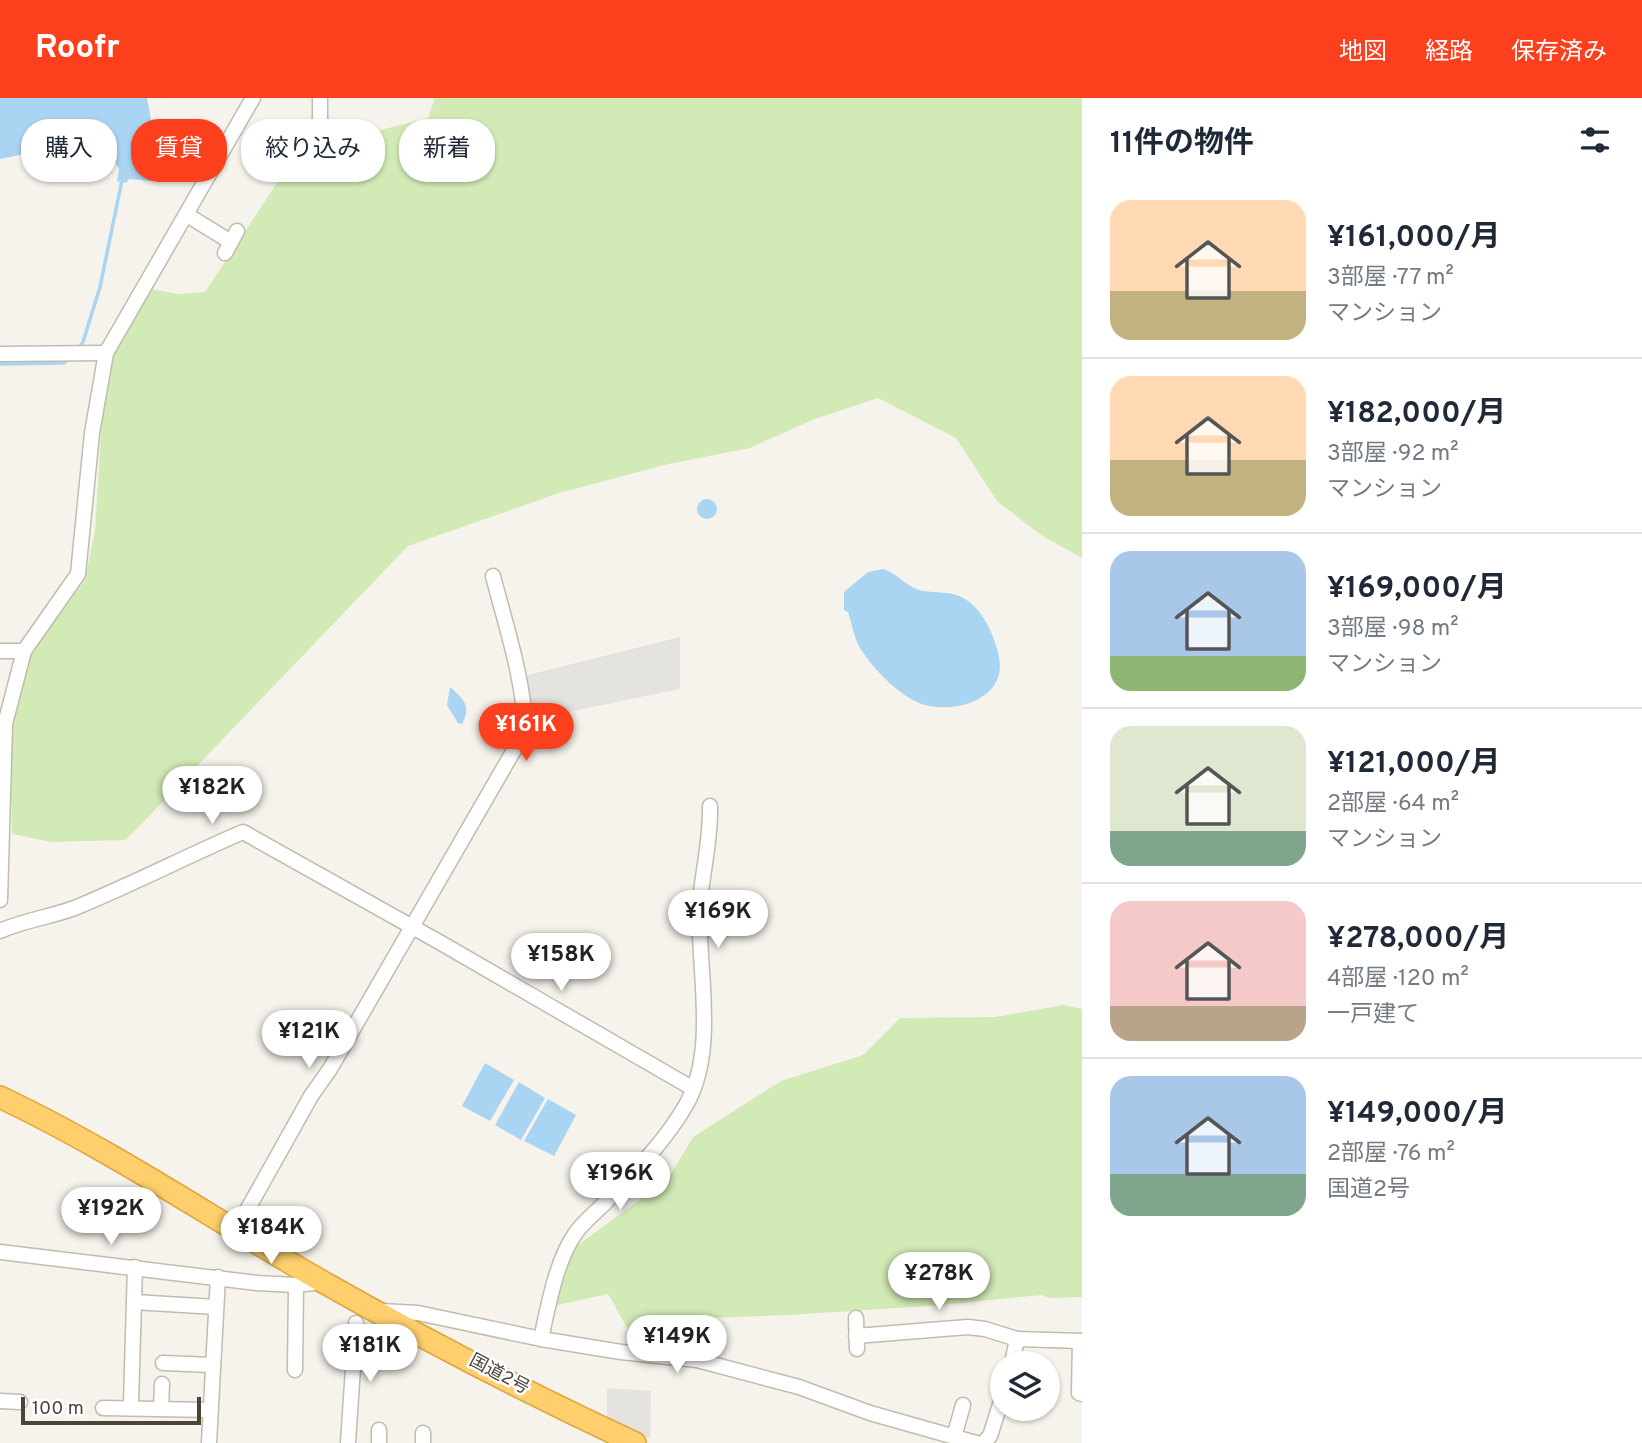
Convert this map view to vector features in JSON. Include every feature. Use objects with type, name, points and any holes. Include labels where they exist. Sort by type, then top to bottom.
[{"type":"highway","name":"国道2号","points":[[0,1097],[71,1134],[323,1282],[573,1414],[635,1443]]},
{"type":"street","points":[[0,900],[5,724],[24,651],[78,574],[92,433],[106,353],[253,98]]},
{"type":"street","points":[[320,98],[320,119]]},
{"type":"street","points":[[187,215],[231,242]]},
{"type":"street","points":[[0,354],[106,353]]},
{"type":"street","points":[[236,1230],[525,731],[525,716],[511,645],[493,576]]},
{"type":"street","points":[[0,651],[24,651]]},
{"type":"street","points":[[541,1339],[563,1257],[575,1234],[661,1144],[687,1102],[692,1088],[700,1062],[703,1032],[700,901],[710,806]]},
{"type":"street","points":[[0,931],[60,914],[112,893],[243,832],[692,1088]]},
{"type":"street","points":[[0,1252],[257,1283],[296,1285],[323,1282]]},
{"type":"street","points":[[131,1403],[126,1382],[135,1267]]},
{"type":"street","points":[[209,1443],[218,1277]]},
{"type":"street","points":[[290,1362],[296,1285]]},
{"type":"street","points":[[134,1302],[216,1307]]},
{"type":"street","points":[[376,1310],[418,1313],[541,1339],[621,1352],[697,1360],[799,1387],[870,1413],[976,1443]]},
{"type":"street","points":[[856,1318],[857,1342],[968,1327],[985,1329],[1017,1339],[1081,1341],[1079,1393],[1082,1394]]},
{"type":"street","points":[[348,1443],[349,1344],[356,1323]]},
{"type":"street","points":[[1014,1351],[1017,1339]]},
{"type":"street","points":[[163,1363],[212,1365]]},
{"type":"street","points":[[161,1409],[162,1384]]},
{"type":"street","points":[[0,1401],[20,1406],[0,1408]]},
{"type":"street","points":[[954,1437],[963,1405]]},
{"type":"street","points":[[103,1408],[210,1410]]},
{"type":"street","points":[[983,1443],[990,1436],[995,1421]]},
{"type":"green space","points":[[435,98],[1082,98],[1082,558],[1041,535],[997,501],[956,438],[878,398],[812,420],[750,448],[668,464],[559,493],[408,546],[126,840],[51,842],[12,834],[10,729],[29,655],[85,580],[95,531],[103,401],[113,352],[151,289],[178,294],[205,292],[278,182],[385,182],[385,129],[399,125],[399,182],[495,182],[495,119],[424,119],[428,118]]},
{"type":"green space","points":[[1064,1005],[1082,1009],[1082,1297],[1051,1298],[1041,1295],[791,1315],[673,1319],[652,1338],[633,1338],[608,1294],[553,1306],[574,1248],[668,1179],[693,1137],[781,1081],[863,1055],[900,1018],[995,1017]]},
{"type":"shaded area","points":[[680,637],[680,689],[534,719],[524,676]]},
{"type":"shaded area","points":[[607,1388],[651,1391],[650,1439],[607,1417]]},
{"type":"water","points":[[0,98],[147,98],[151,119],[131,119],[131,179],[126,183],[117,181],[117,119],[21,119],[21,155],[0,159]]},
{"type":"water","points":[[703,499],[711,499],[717,509],[711,519],[703,519],[697,513],[697,505]]},
{"type":"water","points":[[883,569],[919,590],[960,596],[978,611],[991,632],[1000,669],[994,685],[986,694],[963,705],[924,705],[898,690],[871,663],[858,644],[848,612],[844,610],[844,592],[868,572]]},
{"type":"water","points":[[450,687],[465,704],[466,712],[462,724],[458,723],[447,705]]},
{"type":"water","points":[[485,1063],[514,1080],[490,1121],[462,1106]]},
{"type":"water","points":[[519,1082],[545,1098],[521,1140],[495,1125]]},
{"type":"water","points":[[548,1099],[576,1115],[554,1156],[524,1141]]},
{"type":"waterway","points":[[78,348],[83,342],[100,287],[122,180]]},
{"type":"waterway","points":[[0,364],[64,363],[68,359]]}]
